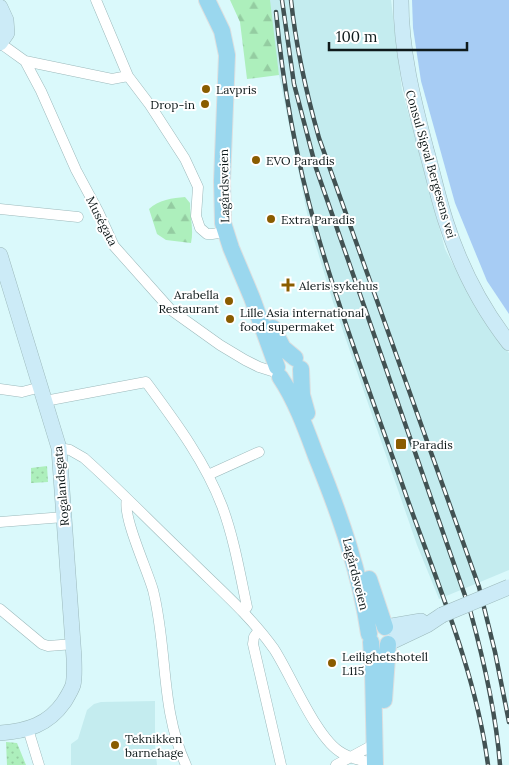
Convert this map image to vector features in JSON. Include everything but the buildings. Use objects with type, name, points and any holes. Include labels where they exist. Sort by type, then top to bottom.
[{"type":"main road","name":"Lagårdsveien","points":[[207,0],[222,31],[227,55],[222,209],[225,232],[266,334],[278,372],[300,414],[345,531],[357,569],[370,638],[373,672],[373,745],[378,764]]},
{"type":"main road","name":"Lagårdsveien","points":[[217,0],[230,28],[234,54],[230,186],[231,222],[276,336],[283,348],[298,363],[306,410],[346,505],[387,635],[378,764]]},
{"type":"main road","points":[[278,372],[282,358],[291,357],[298,363]]},
{"type":"main road","points":[[370,638],[377,647],[385,646],[387,635]]},
{"type":"street","points":[[96,0],[128,76],[150,105],[185,159],[198,187],[196,216],[200,228],[207,234],[225,232]]},
{"type":"street","name":"Consul Sigval Bergesens vei","points":[[401,0],[401,26],[410,86],[446,222],[458,256],[474,288],[493,321],[509,343]]},
{"type":"street","name":"Muségata","points":[[0,7],[6,20],[7,33],[0,43],[25,62],[41,91],[76,170],[114,246],[171,310],[220,345],[258,368],[278,372]]},
{"type":"street","points":[[25,62],[112,79],[128,76]]},
{"type":"street","points":[[0,209],[78,217]]},
{"type":"street","name":"Rogalandsgata","points":[[0,255],[59,448],[74,644],[73,685],[59,709],[50,718],[28,729]]},
{"type":"street","points":[[0,389],[43,394],[146,382],[208,475],[223,508],[247,607],[243,612]]},
{"type":"street","points":[[59,448],[70,450],[84,458],[243,612],[259,630],[287,670],[324,736],[338,750],[351,757],[378,764]]},
{"type":"street","points":[[208,475],[259,452]]},
{"type":"street","points":[[127,499],[127,512],[130,523],[149,574],[156,602],[163,644],[164,677],[174,737],[186,765]]},
{"type":"street","points":[[0,522],[64,517]]},
{"type":"street","points":[[387,635],[404,630],[509,587]]},
{"type":"street","points":[[0,609],[42,644],[48,646],[74,644]]},
{"type":"street","points":[[259,630],[254,637],[253,644],[280,765]]},
{"type":"street","points":[[0,732],[18,732],[28,729],[39,765]]},
{"type":"street","points":[[336,765],[373,745]]},
{"type":"shaded area","name":"Paradis","points":[[267,0],[391,0],[402,90],[445,249],[469,295],[495,337],[509,353],[509,570],[439,599],[417,545],[333,302],[309,223],[279,75]]},
{"type":"shaded area","points":[[155,701],[157,765],[71,765],[71,744],[78,739],[87,710],[94,704],[101,702]]},
{"type":"green space","points":[[230,0],[270,0],[279,75],[247,79],[240,22]]},
{"type":"green space","points":[[185,197],[190,203],[191,243],[166,240],[157,234],[149,209],[161,202]]},
{"type":"green space","points":[[47,466],[48,482],[31,483],[31,468]]},
{"type":"green space","points":[[6,742],[17,743],[26,765],[7,765]]},
{"type":"water","points":[[412,0],[509,0],[509,314],[487,281],[455,203],[421,81],[413,28]]},
{"type":"railway","points":[[282,0],[294,84],[316,168],[470,610],[489,687],[500,765]]},
{"type":"railway","points":[[291,0],[302,69],[319,138],[479,587],[495,652],[509,722]]},
{"type":"railway","points":[[276,12],[291,122],[302,176],[316,229],[360,364],[455,630],[475,697],[488,765]]},
{"type":"place","name":"Lavpris","points":[[206,89]]},
{"type":"place","name":"Drop-in","points":[[205,104]]},
{"type":"place","name":"EVO Paradis","points":[[256,160]]},
{"type":"place","name":"Extra Paradis","points":[[271,219]]},
{"type":"place","name":"Aleris sykehus","points":[[288,285]]},
{"type":"place","name":"Arabella Restaurant","points":[[229,301]]},
{"type":"place","name":"Lille Asia international food supermaket","points":[[230,319]]},
{"type":"place","name":"Paradis","points":[[401,444]]},
{"type":"place","name":"Leilighetshotell L115","points":[[332,663]]},
{"type":"place","name":"Teknikken barnehage","points":[[115,745]]}]
